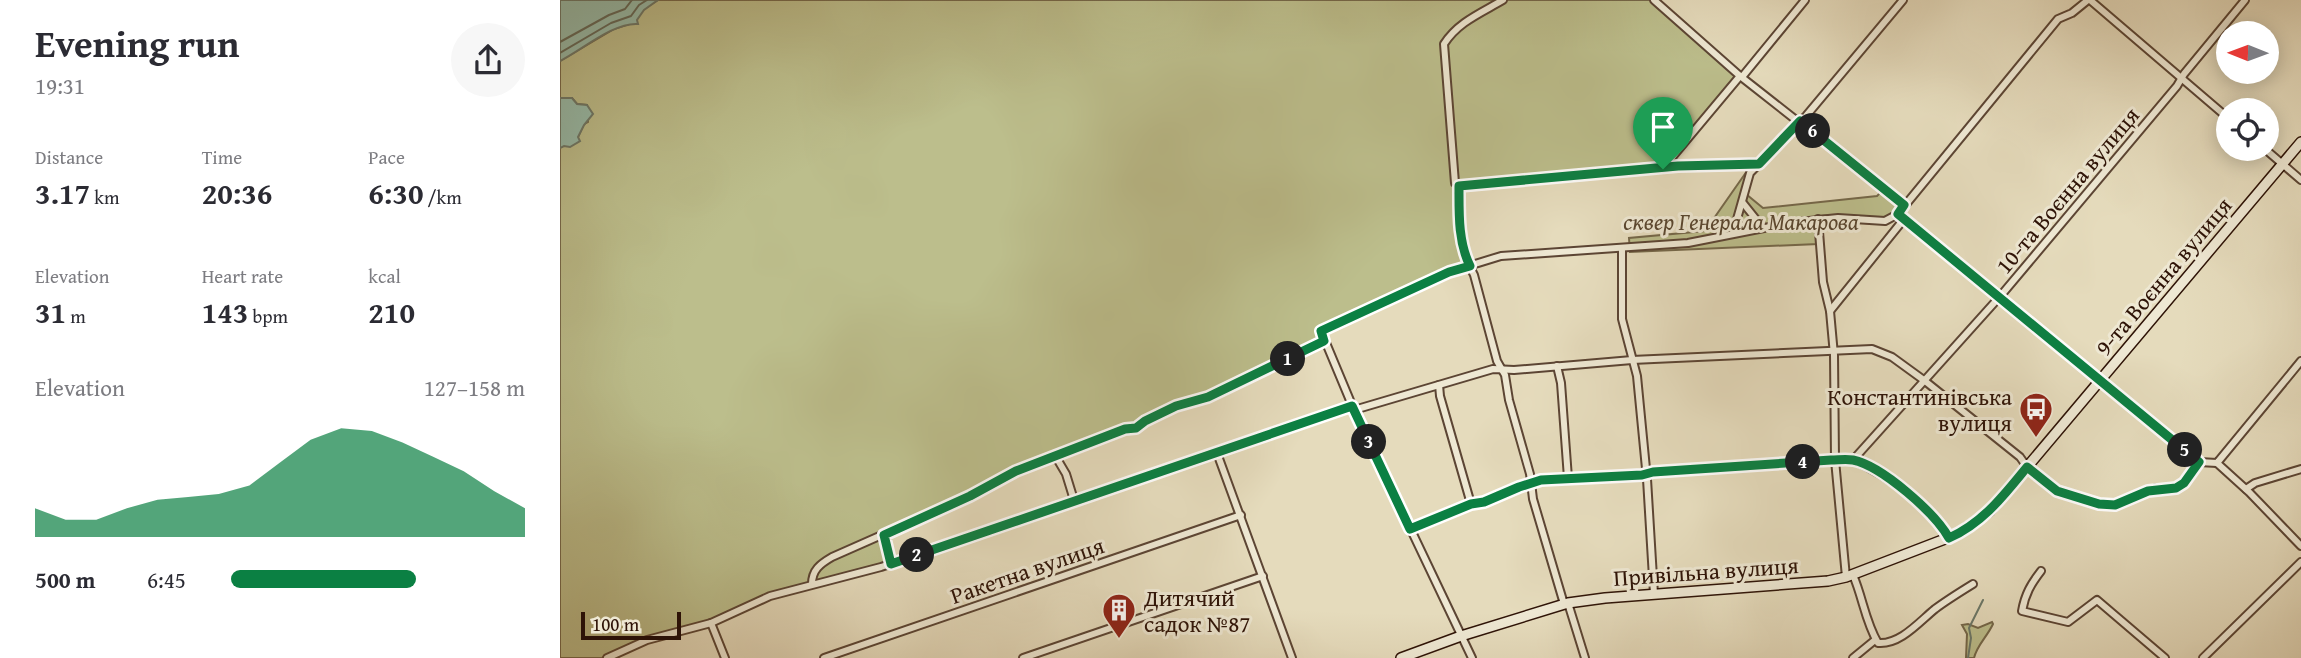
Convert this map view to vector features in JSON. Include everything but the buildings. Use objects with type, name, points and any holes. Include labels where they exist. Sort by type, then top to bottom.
[{"type":"street","points":[[1503,0],[1461,24],[1452,31],[1444,44],[1455,183],[1459,186],[1464,255],[1505,374],[1531,484],[1532,499],[1585,658]]},
{"type":"street","points":[[1654,0],[1742,76],[1904,205]]},
{"type":"street","points":[[1663,169],[1805,0]]},
{"type":"street","points":[[1740,231],[1737,219],[1750,173],[1800,121],[1903,0]]},
{"type":"street","points":[[1830,312],[1901,216],[1904,205],[2058,19],[2072,13],[2089,0],[2216,108]]},
{"type":"street","name":"10-та Воєнна вулиця","points":[[1853,460],[1998,298],[2245,0]]},
{"type":"street","name":"9-та Воєнна вулиця","points":[[2001,499],[2301,142]]},
{"type":"street","points":[[2278,161],[2301,180]]},
{"type":"street","points":[[1459,186],[1759,164]]},
{"type":"street","points":[[1743,203],[1763,228]]},
{"type":"street","points":[[1901,216],[2199,462],[2217,463],[2301,546]]},
{"type":"street","points":[[1472,658],[1353,408],[1321,331],[1449,272],[1500,256],[1688,243],[1740,231],[1818,219],[1885,221],[1901,216]]},
{"type":"street","points":[[1818,219],[1823,282],[1830,312],[1833,350],[1835,460],[1850,576],[1863,597],[1862,606],[1875,640],[1884,644],[1907,632],[1973,583]]},
{"type":"street","points":[[1622,249],[1622,319],[1630,341],[1637,376],[1654,594]]},
{"type":"street","points":[[812,584],[814,572],[824,562],[970,496],[1016,471],[1056,457],[1079,445],[1125,429],[1136,428],[1176,406],[1208,397],[1324,341]]},
{"type":"street","points":[[607,658],[647,640],[711,623],[760,600],[891,564],[1353,408],[1501,368],[1514,370],[1632,360],[1677,360],[1860,348],[1882,351],[1925,381],[2020,457],[2027,467],[2057,491],[2099,504],[2115,505],[2148,491],[2176,488],[2184,483],[2199,462]]},
{"type":"street","points":[[2217,463],[2301,361]]},
{"type":"street","points":[[1557,366],[1561,383],[1568,478]]},
{"type":"street","points":[[1439,384],[1440,396],[1471,504]]},
{"type":"street","points":[[1217,453],[1292,658]]},
{"type":"street","points":[[1056,457],[1066,474],[1074,500]]},
{"type":"street","points":[[1410,529],[1541,480],[1853,460],[1877,471],[1897,486],[1942,526],[1949,538]]},
{"type":"street","points":[[2246,489],[2301,470]]},
{"type":"street","name":"Привільна вулиця","points":[[1401,658],[1461,636],[1566,604],[1654,594],[1828,581],[1850,576],[1949,538],[1975,524],[2001,499]]},
{"type":"street","name":"Ракетна вулиця","points":[[824,658],[1241,515]]},
{"type":"street","points":[[884,535],[891,564]]},
{"type":"street","points":[[2203,658],[2301,562]]},
{"type":"street","points":[[2041,571],[2027,591],[2022,611],[2068,622],[2097,600],[2165,658]]},
{"type":"street","points":[[1024,658],[1263,576]]},
{"type":"street","points":[[711,623],[725,658]]},
{"type":"street","points":[[1853,658],[1875,640]]},
{"type":"green space","points":[[658,0],[1652,0],[1736,75],[1735,80],[1667,162],[1657,167],[1455,186],[1455,210],[1464,262],[1318,330],[1318,342],[1207,396],[1175,405],[823,561],[810,583],[759,598],[710,621],[646,637],[602,658],[560,658],[560,148],[578,137],[584,124],[588,122],[587,105],[577,104],[572,98],[560,98],[560,61],[614,29],[633,23],[644,9]]},
{"type":"green space","name":"сквер Генерала Макарова","points":[[1747,171],[1752,179],[1747,185],[1746,194],[1763,208],[1877,196],[1883,190],[1897,202],[1893,213],[1883,218],[1817,216],[1818,244],[1630,252],[1629,238],[1705,231]]},
{"type":"green space","points":[[880,538],[888,561],[885,564],[818,582],[814,580],[817,573],[831,560]]},
{"type":"green space","points":[[1992,622],[1974,658],[1966,658],[1967,634],[1962,625],[1978,628]]},
{"type":"water","points":[[560,0],[658,0],[644,10],[637,20],[638,24],[619,27],[560,61]]},
{"type":"water","points":[[560,98],[572,98],[577,104],[587,105],[593,114],[578,137],[580,141],[570,147],[560,148]]},
{"type":"waterway","points":[[1968,658],[1971,638],[1969,628],[1983,600]]},
{"type":"place","name":"Константинівська вулиця","points":[[2036,439]]},
{"type":"place","name":"Дитячий садок №87","points":[[1119,640]]},
{"type":"route","points":[[1800,121],[1904,205],[1898,214],[2199,462],[2184,483],[2176,488],[2156,488],[2115,505],[2099,504],[2057,491],[2027,467],[1990,511],[1975,524],[1949,538],[1942,526],[1897,486],[1877,471],[1853,460],[1541,480],[1410,529],[1352,406],[891,564],[884,535],[970,496],[1016,471],[1040,461],[1050,460],[1079,445],[1125,429],[1136,428],[1176,406],[1208,397],[1324,341],[1321,331],[1449,272],[1470,266],[1464,255],[1459,186],[1663,169],[1678,166],[1759,164],[1800,121]]}]
